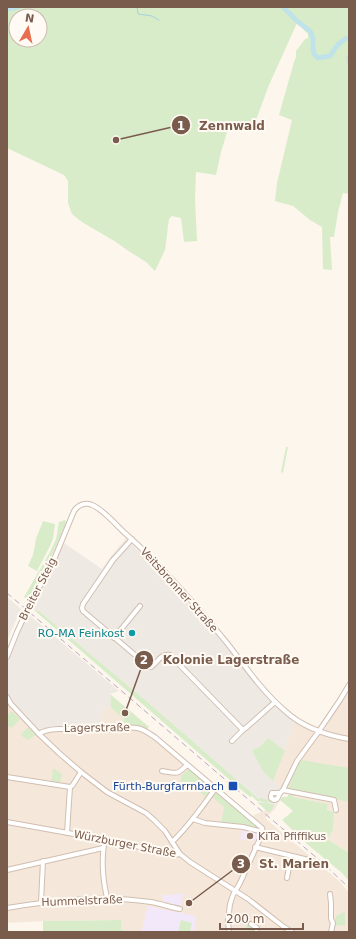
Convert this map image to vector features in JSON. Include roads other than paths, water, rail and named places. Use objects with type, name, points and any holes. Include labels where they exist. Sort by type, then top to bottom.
[{"type":"street","name":"Veitsbronner Straße","points":[[70,520],[76,508],[82,505],[92,505],[100,510],[132,539],[196,606],[275,702],[292,717],[319,732],[349,739]]},
{"type":"street","name":"Breiter Steig","points":[[7,657],[24,617],[55,557],[70,520]]},
{"type":"street","points":[[132,539],[113,560],[83,604],[83,611],[148,666],[153,666],[162,656],[166,654],[170,655],[238,726],[244,730]]},
{"type":"street","points":[[114,638],[140,606]]},
{"type":"street","points":[[336,810],[334,800],[282,791],[296,761],[319,732],[349,685]]},
{"type":"street","points":[[7,699],[39,734],[81,772],[107,792],[146,813],[162,827],[180,854]]},
{"type":"street","points":[[232,741],[275,702]]},
{"type":"street","name":"Lagerstraße","points":[[39,734],[48,730],[64,729],[97,730],[131,727],[142,729],[156,738],[262,828],[263,831]]},
{"type":"street","points":[[162,771],[177,774],[187,765]]},
{"type":"street","points":[[67,833],[70,787],[81,772]]},
{"type":"street","points":[[7,777],[70,787]]},
{"type":"street","points":[[172,842],[193,819],[215,789]]},
{"type":"street","points":[[193,819],[205,823],[243,827],[263,831],[230,904],[228,913],[229,932]]},
{"type":"street","name":"Würzburger Straße","points":[[7,822],[129,844],[174,855],[180,854],[248,899],[292,932]]},
{"type":"street","points":[[105,840],[103,848],[104,876],[107,898]]},
{"type":"street","points":[[255,847],[313,861]]},
{"type":"street","points":[[7,870],[103,848]]},
{"type":"street","points":[[287,878],[291,856]]},
{"type":"street","points":[[41,902],[43,861]]},
{"type":"street","points":[[330,894],[331,919],[333,923],[331,932]]},
{"type":"street","name":"Hummelstraße","points":[[7,908],[41,902],[107,898],[149,902],[180,909]]},
{"type":"street","points":[[251,924],[257,928],[256,932]]},
{"type":"waterway","points":[[7,9],[18,7]]},
{"type":"waterway","points":[[137,7],[138,14],[152,16],[159,20]]},
{"type":"waterway","points":[[283,7],[310,31],[313,38],[314,54],[318,58],[330,56],[340,42],[349,38]]},
{"type":"railway","points":[[7,593],[325,865],[349,888]]},
{"type":"place","name":"Zennwald","points":[[116,140]]},
{"type":"place","name":"RO-MA Feinkost","points":[[132,633]]},
{"type":"place","name":"Kolonie Lagerstraße","points":[[125,713]]},
{"type":"place","name":"Fürth-Burgfarrnbach","points":[[233,786]]},
{"type":"place","name":"KiTa Pfiffikus","points":[[250,836]]},
{"type":"place","name":"St. Marien","points":[[189,903]]}]
